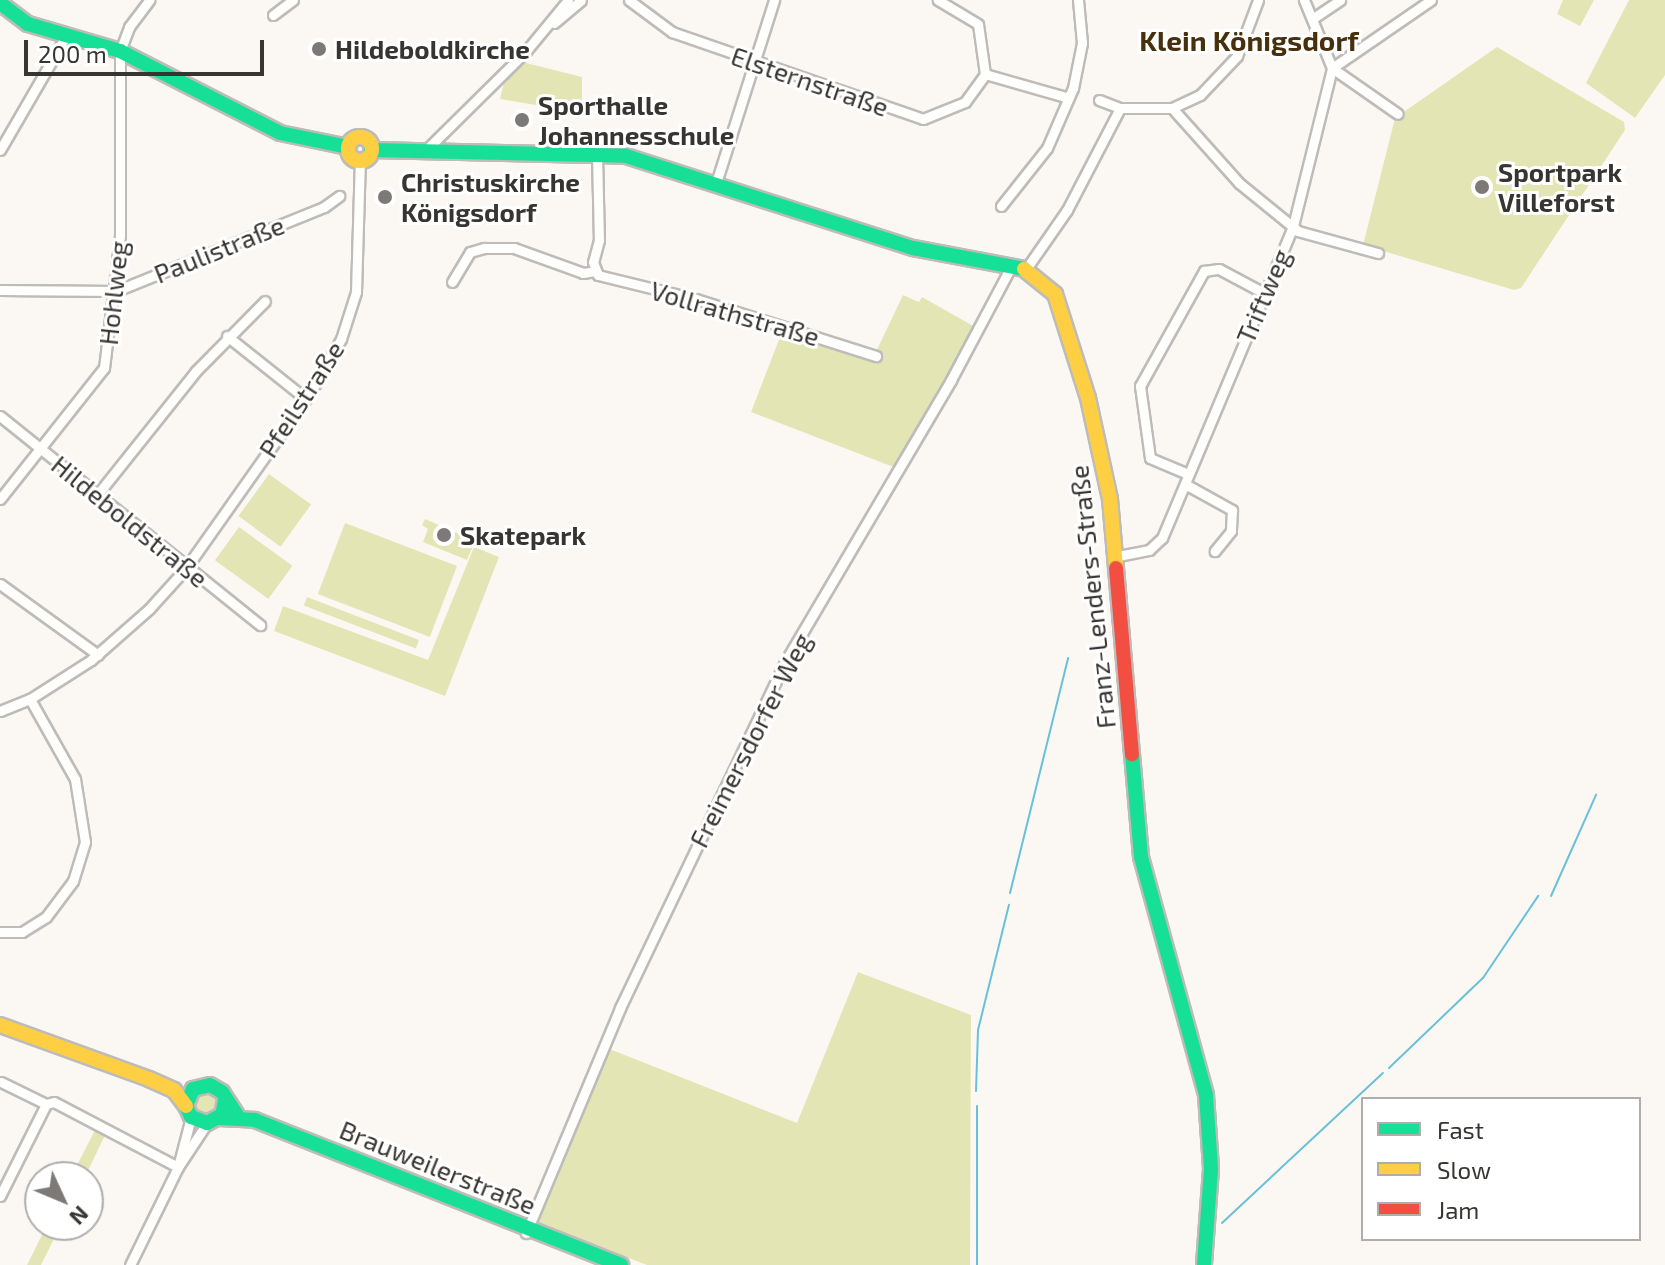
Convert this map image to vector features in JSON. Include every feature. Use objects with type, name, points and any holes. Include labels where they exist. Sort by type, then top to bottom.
[{"type":"street","points":[[120,51],[129,27],[149,0]]},
{"type":"street","points":[[273,15],[293,0]]},
{"type":"street","points":[[545,30],[568,0]]},
{"type":"street","points":[[425,151],[545,30],[581,0]]},
{"type":"street","name":"Elsternstraße","points":[[629,0],[672,32],[923,119],[965,102],[978,91],[985,74]]},
{"type":"street","points":[[716,183],[774,0]]},
{"type":"street","points":[[938,0],[978,24],[985,74],[1083,93]]},
{"type":"street","points":[[1001,206],[1047,148],[1071,93],[1082,43],[1078,0]]},
{"type":"street","points":[[1099,100],[1120,108],[1172,108],[1200,95],[1227,69],[1246,37],[1258,0]]},
{"type":"street","points":[[1304,0],[1332,68],[1398,114]]},
{"type":"street","points":[[1312,19],[1340,0]]},
{"type":"street","points":[[1332,68],[1431,0]]},
{"type":"street","points":[[0,3],[28,24],[120,51],[280,133],[348,147],[351,157],[425,151],[597,154],[648,162],[913,248],[1019,267]]},
{"type":"street","points":[[0,150],[66,36]]},
{"type":"street","name":"Hohlweg","points":[[0,499],[100,378],[116,291],[122,183],[120,51]]},
{"type":"street","name":"Triftweg","points":[[1118,556],[1158,544],[1293,226],[1332,68]]},
{"type":"street","name":"Freimersdorfer Weg","points":[[526,1231],[635,975],[785,662],[1019,267],[1067,210],[1120,108]]},
{"type":"street","points":[[1172,108],[1239,183],[1304,234],[1378,253]]},
{"type":"street","points":[[595,271],[597,154]]},
{"type":"street","name":"Pfeilstraße","points":[[0,711],[30,699],[98,655],[186,568],[306,399],[341,339],[356,292],[366,156]]},
{"type":"street","name":"Paulistraße","points":[[0,290],[116,291],[324,207],[339,196]]},
{"type":"street","name":"Vollrathstraße","points":[[452,282],[470,252],[484,248],[514,248],[583,273],[595,271],[876,356]]},
{"type":"street","name":"Franz-Lenders-Straße","points":[[1019,267],[1055,294],[1073,343],[1101,453],[1118,556],[1141,857],[1206,1095],[1211,1169],[1204,1265]]},
{"type":"street","points":[[1215,551],[1231,531],[1232,510],[1148,454],[1140,386],[1204,271],[1219,269],[1264,293]]},
{"type":"street","points":[[97,495],[227,336],[265,301]]},
{"type":"street","points":[[227,336],[306,399]]},
{"type":"street","name":"Hildeboldstraße","points":[[0,416],[260,625]]},
{"type":"street","points":[[0,584],[98,655]]},
{"type":"street","points":[[0,932],[22,932],[59,903],[73,881],[85,842],[75,779],[30,699]]},
{"type":"street","points":[[0,1025],[174,1090],[210,1085],[225,1100],[178,1167],[130,1265]]},
{"type":"street","points":[[1,1082],[46,1104],[54,1102],[178,1167]]},
{"type":"street","points":[[178,1167],[193,1089]]},
{"type":"street","points":[[174,1090],[189,1111],[213,1121],[237,1115]]},
{"type":"street","name":"Brauweilerstraße","points":[[225,1100],[237,1115],[526,1231],[621,1265]]},
{"type":"street","points":[[0,1196],[46,1104]]},
{"type":"green space","points":[[1563,0],[1594,0],[1580,26],[1557,14]]},
{"type":"green space","points":[[1629,0],[1665,0],[1665,75],[1635,118],[1586,83]]},
{"type":"green space","name":"Sportpark Villeforst","points":[[1497,47],[1624,122],[1625,130],[1521,288],[1514,290],[1363,245],[1395,118]]},
{"type":"green space","points":[[522,62],[582,77],[582,113],[500,99],[505,78]]},
{"type":"green space","points":[[903,295],[919,302],[922,297],[975,327],[896,468],[751,412],[782,332],[788,330],[873,358]]},
{"type":"green space","points":[[269,474],[311,505],[281,547],[238,516]]},
{"type":"green space","name":"Skatepark","points":[[425,519],[475,541],[467,560],[423,542],[428,529],[422,525]]},
{"type":"green space","points":[[345,523],[457,566],[430,637],[318,594]]},
{"type":"green space","points":[[239,527],[292,566],[268,599],[215,560]]},
{"type":"green space","points":[[474,547],[499,557],[445,696],[274,631],[283,606],[428,660]]},
{"type":"green space","points":[[307,597],[419,640],[416,648],[304,605]]},
{"type":"green space","points":[[858,972],[971,1015],[970,1265],[647,1265],[534,1222],[607,1048],[797,1123]]},
{"type":"green space","points":[[209,1090],[220,1100],[215,1115],[199,1116],[193,1107],[198,1092]]},
{"type":"green space","points":[[95,1130],[105,1135],[93,1161],[79,1161]]},
{"type":"green space","points":[[39,1241],[53,1241],[41,1265],[27,1265]]},
{"type":"waterway","points":[[1010,893],[1068,658]]},
{"type":"waterway","points":[[1551,896],[1596,795]]},
{"type":"waterway","points":[[1389,1068],[1483,978],[1538,896]]},
{"type":"waterway","points":[[976,1091],[978,1030],[1009,905]]},
{"type":"waterway","points":[[1222,1223],[1383,1073]]},
{"type":"waterway","points":[[977,1106],[977,1265]]},
{"type":"traffic: fast","points":[[0,3],[28,24],[120,51],[280,133],[348,147]]},
{"type":"traffic: fast","points":[[371,150],[626,156],[913,248],[1024,269]]},
{"type":"traffic: fast","points":[[1132,754],[1141,857],[1206,1095],[1211,1169],[1204,1265]]},
{"type":"traffic: fast","points":[[225,1100],[222,1115],[207,1123],[191,1117],[186,1106],[193,1089],[210,1085],[222,1092],[237,1115]]},
{"type":"traffic: fast","points":[[219,1118],[255,1120],[621,1265]]},
{"type":"traffic: slow","points":[[360,137],[368,141],[372,149],[368,157],[360,161],[352,157],[348,149],[352,141],[360,137]]},
{"type":"traffic: slow","points":[[1024,269],[1055,294],[1088,398],[1110,499],[1116,568]]},
{"type":"traffic: slow","points":[[0,1025],[149,1079],[174,1090],[186,1106]]},
{"type":"traffic: jam","points":[[1116,568],[1132,754]]},
{"type":"place","name":"Hildeboldkirche","points":[[319,49]]},
{"type":"place","name":"Sporthalle Johannesschule","points":[[522,120]]},
{"type":"place","name":"Sportpark Villeforst","points":[[1482,187]]},
{"type":"place","name":"Christuskirche Königsdorf","points":[[385,197]]},
{"type":"place","name":"Skatepark","points":[[444,535]]},
{"type":"district","name":"Klein Königsdorf","points":[[1249,40]]}]
